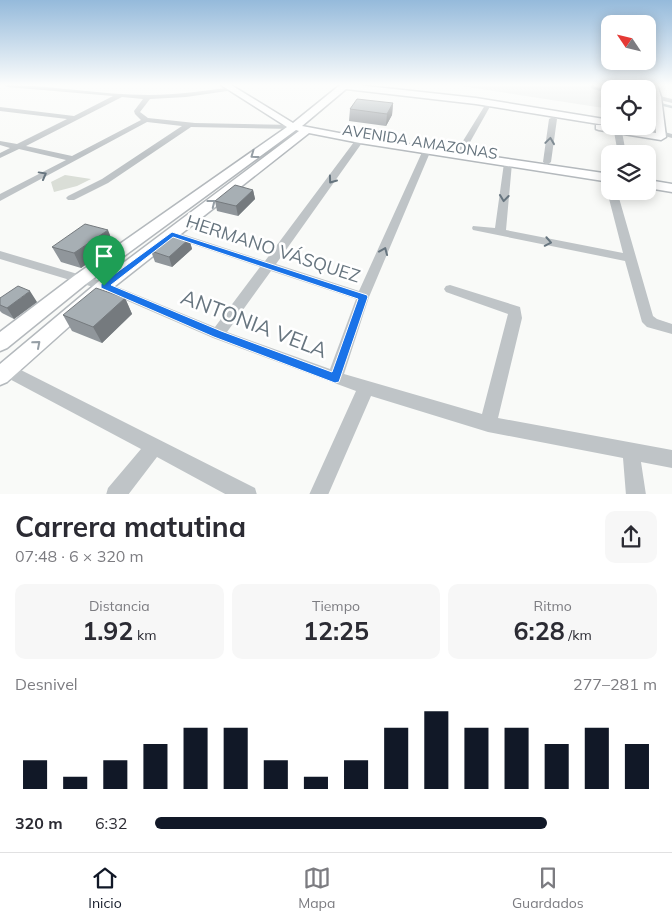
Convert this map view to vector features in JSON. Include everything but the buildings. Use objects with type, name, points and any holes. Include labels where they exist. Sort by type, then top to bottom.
[{"type":"main road","name":"AVENIDA AMAZONAS","points":[[272,108],[303,125],[360,140],[601,177]]},
{"type":"main road","points":[[4,373],[104,286],[172,234],[323,108]]},
{"type":"main road","points":[[497,108],[553,119],[601,124]]},
{"type":"main road","points":[[500,108],[601,123]]},
{"type":"main road","points":[[656,134],[661,135],[659,108]]},
{"type":"main road","points":[[0,343],[80,280],[303,125]]},
{"type":"main road","name":"AVENIDA AMAZONAS","points":[[303,125],[547,162],[601,176]]},
{"type":"main road","points":[[656,177],[672,180]]},
{"type":"main road","points":[[656,185],[672,188]]},
{"type":"street","points":[[0,156],[96,108]]},
{"type":"street","points":[[139,108],[137,113],[146,120],[190,124],[303,125]]},
{"type":"street","points":[[462,149],[485,108]]},
{"type":"street","points":[[0,110],[77,118]]},
{"type":"street","points":[[547,162],[553,119]]},
{"type":"street","points":[[0,198],[146,120]]},
{"type":"street","points":[[71,198],[106,181],[190,124]]},
{"type":"street","points":[[661,135],[672,137]]},
{"type":"street","points":[[218,334],[360,140]]},
{"type":"street","points":[[0,143],[76,159]]},
{"type":"street","points":[[335,378],[364,297],[427,150]]},
{"type":"street","points":[[500,233],[508,163]]},
{"type":"street","points":[[614,200],[647,318],[652,323],[672,330]]},
{"type":"street","points":[[477,228],[629,258]]},
{"type":"street","name":"HERMANO VÁSQUEZ","points":[[172,234],[364,297]]},
{"type":"street","name":"ANTONIA VELA","points":[[0,255],[104,286],[218,334],[366,388],[488,424],[672,459]]},
{"type":"street","points":[[450,289],[515,311],[515,318],[488,424]]},
{"type":"street","points":[[4,373],[155,446],[248,494]]},
{"type":"street","points":[[318,494],[366,388]]},
{"type":"street","points":[[115,494],[155,446]]},
{"type":"street","points":[[631,452],[636,494]]},
{"type":"shaded area","points":[[65,175],[91,179],[77,186],[54,192],[51,182]]},
{"type":"route","points":[[172,234],[364,297],[335,378],[218,334],[104,286],[172,234]]}]
